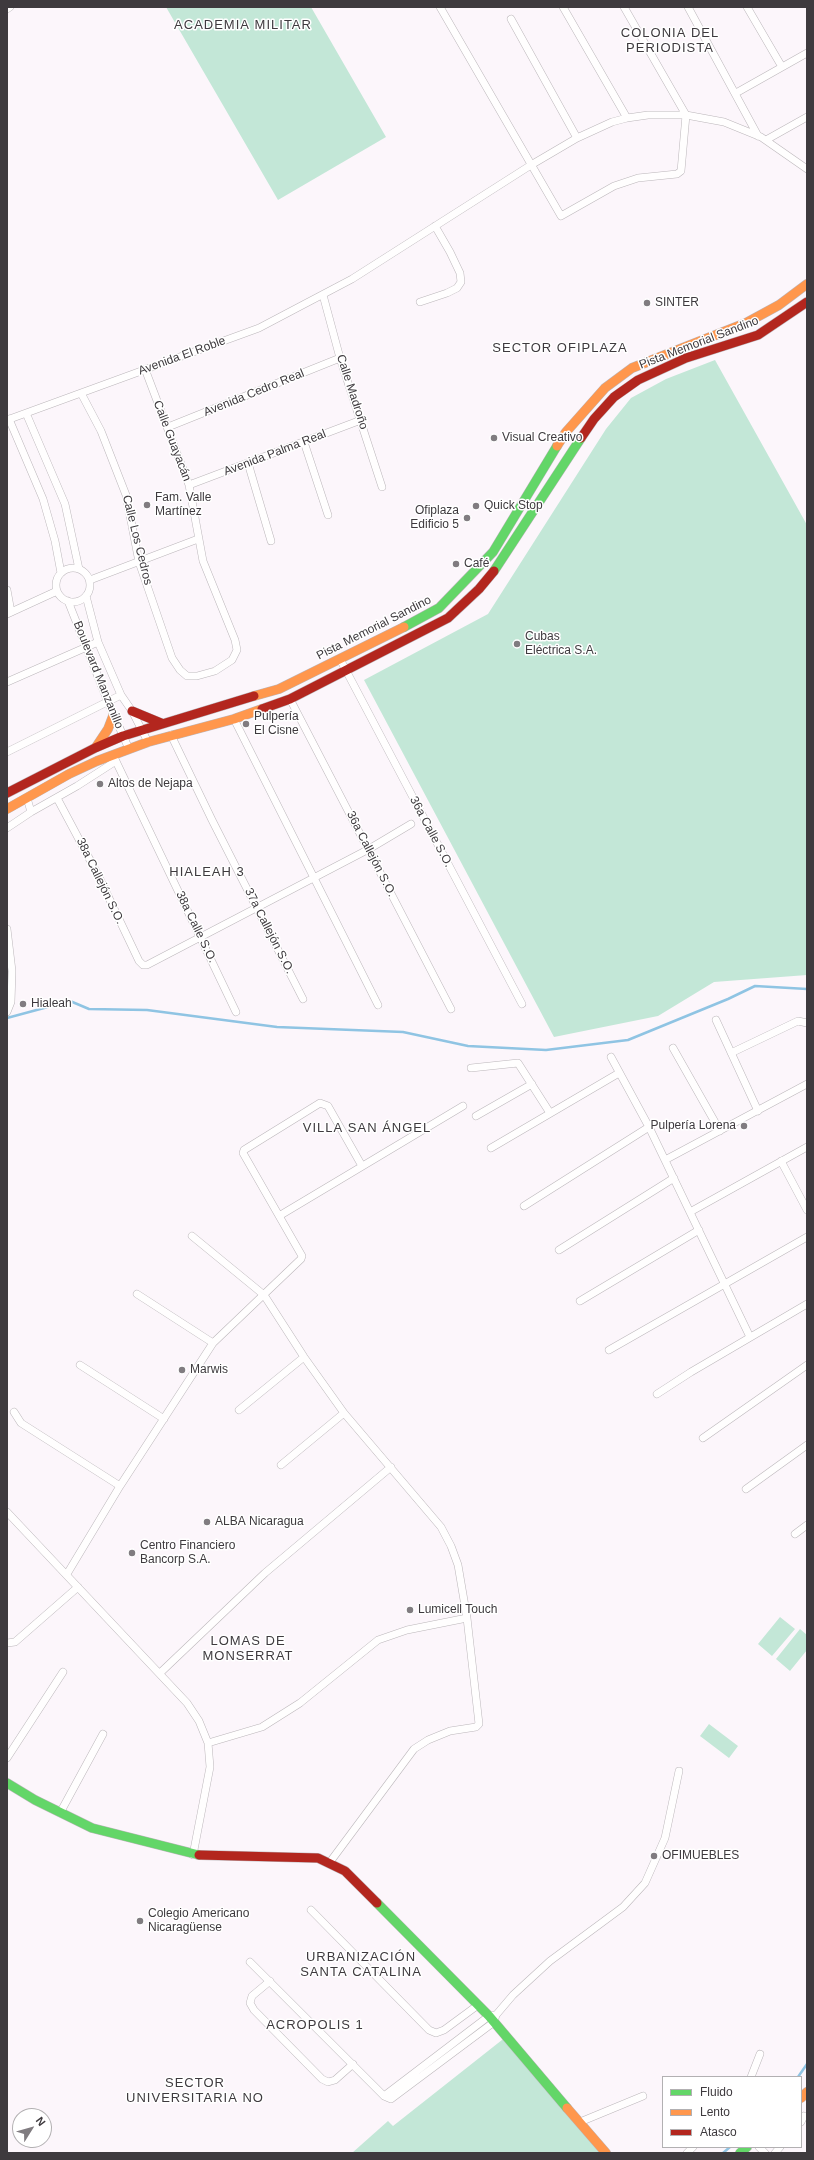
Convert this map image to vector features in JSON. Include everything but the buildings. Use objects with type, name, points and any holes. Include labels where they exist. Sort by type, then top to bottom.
[{"type":"main road","name":"Pista Memorial Sandino","points":[[7,793],[95,748],[123,736],[280,689],[340,660],[440,608],[469,579],[492,552],[566,432],[605,388],[632,368],[746,323],[779,305],[807,284]]},
{"type":"main road","name":"Pista Memorial Sandino","points":[[7,809],[69,774],[114,758],[129,749],[171,735],[234,719],[290,699],[448,618],[479,589],[501,562],[573,449],[594,419],[609,402],[638,380],[686,358],[758,335],[774,326],[807,302]]},
{"type":"main road","points":[[532,513],[532,505],[543,486],[540,475],[551,472],[564,455],[573,449]]},
{"type":"main road","points":[[132,711],[161,724]]},
{"type":"main road","points":[[95,748],[108,729],[113,716]]},
{"type":"main road","points":[[27,798],[28,789],[47,778],[55,768]]},
{"type":"main road","points":[[7,1783],[35,1800],[92,1828],[193,1855],[318,1858],[330,1862],[345,1871],[478,2005],[493,2018],[606,2153]]},
{"type":"street","points":[[440,7],[561,216],[604,191],[620,184],[646,176],[680,173],[686,115],[624,7]]},
{"type":"street","points":[[563,7],[627,118]]},
{"type":"street","points":[[688,7],[758,136]]},
{"type":"street","points":[[747,7],[782,68]]},
{"type":"street","points":[[511,19],[577,138]]},
{"type":"street","points":[[736,94],[807,53]]},
{"type":"street","name":"Avenida El Roble","points":[[8,420],[259,328],[352,279],[531,164],[577,138],[605,125],[627,118],[686,115],[724,122],[744,129],[766,140],[807,169]]},
{"type":"street","points":[[766,140],[807,116]]},
{"type":"street","points":[[744,129],[750,127],[750,121]]},
{"type":"street","points":[[420,302],[448,293],[457,288],[461,282],[454,259],[435,226]]},
{"type":"street","name":"Calle Madroño","points":[[323,295],[340,358],[382,487]]},
{"type":"street","name":"Avenida Cedro Real","points":[[168,427],[340,358]]},
{"type":"street","name":"Calle Guayacán","points":[[145,369],[189,485],[203,561],[237,650]]},
{"type":"street","name":"Calle Los Cedros","points":[[81,393],[101,431],[126,495],[139,562],[172,658],[180,670],[188,676],[197,676],[215,671],[232,660],[237,650]]},
{"type":"street","points":[[26,414],[64,504],[79,569]]},
{"type":"street","points":[[8,420],[43,499],[55,541],[61,573]]},
{"type":"street","name":"Avenida Palma Real","points":[[189,485],[361,420]]},
{"type":"street","points":[[304,442],[328,515]]},
{"type":"street","points":[[248,463],[271,541]]},
{"type":"street","points":[[90,580],[198,539]]},
{"type":"street","points":[[69,568],[79,569],[87,575],[90,580],[89,591],[86,596],[78,602],[68,601],[57,591],[56,582],[61,573],[69,568]]},
{"type":"street","points":[[7,590],[9,613],[57,591]]},
{"type":"street","name":"Boulevard Manzanillo","points":[[86,596],[98,642],[121,695],[132,711],[148,742]]},
{"type":"street","name":"Boulevard Manzanillo","points":[[68,601],[113,716],[129,749]]},
{"type":"street","points":[[7,682],[86,649],[98,642]]},
{"type":"street","name":"36a Calle S.O.","points":[[340,660],[522,1004]]},
{"type":"street","points":[[7,752],[121,695]]},
{"type":"street","name":"36a Callejón S.O.","points":[[290,699],[451,1009]]},
{"type":"street","points":[[234,719],[315,877],[378,1005]]},
{"type":"street","name":"37a Callejón S.O.","points":[[171,735],[303,999]]},
{"type":"street","points":[[7,828],[31,812],[57,798],[114,758]]},
{"type":"street","name":"38a Calle S.O.","points":[[114,758],[236,1012]]},
{"type":"street","points":[[27,798],[31,812]]},
{"type":"street","name":"38a Callejón S.O.","points":[[57,798],[98,875],[139,961],[143,965],[147,965],[201,937]]},
{"type":"street","points":[[201,937],[369,849],[411,824]]},
{"type":"street","points":[[7,929],[12,971],[11,1002],[7,1012]]},
{"type":"street","points":[[716,1020],[758,1111]]},
{"type":"street","points":[[731,1053],[798,1021],[806,1022]]},
{"type":"street","points":[[673,1048],[720,1131]]},
{"type":"street","points":[[611,1057],[649,1127],[750,1337]]},
{"type":"street","points":[[471,1068],[518,1063],[550,1113]]},
{"type":"street","points":[[491,1148],[619,1073]]},
{"type":"street","points":[[476,1116],[532,1084]]},
{"type":"street","points":[[665,1160],[807,1084]]},
{"type":"street","points":[[67,1574],[120,1486],[213,1343],[264,1295],[302,1256],[243,1153],[244,1150],[320,1103],[328,1106],[362,1166]]},
{"type":"street","points":[[279,1216],[463,1106]]},
{"type":"street","points":[[524,1206],[649,1127]]},
{"type":"street","points":[[690,1212],[807,1146]]},
{"type":"street","points":[[781,1161],[807,1210]]},
{"type":"street","points":[[558,1250],[674,1178]]},
{"type":"street","points":[[580,1301],[699,1230]]},
{"type":"street","points":[[192,1236],[264,1295],[304,1357],[344,1413],[441,1527],[451,1546],[458,1565],[467,1618],[479,1724],[476,1727],[445,1733],[428,1740],[414,1749],[330,1862]]},
{"type":"street","points":[[609,1350],[807,1237]]},
{"type":"street","points":[[137,1294],[213,1343]]},
{"type":"street","points":[[657,1394],[807,1304]]},
{"type":"street","points":[[239,1410],[304,1357]]},
{"type":"street","points":[[703,1438],[807,1365]]},
{"type":"street","points":[[80,1366],[164,1419]]},
{"type":"street","points":[[14,1412],[21,1423],[120,1486]]},
{"type":"street","points":[[282,1465],[344,1413]]},
{"type":"street","points":[[746,1489],[807,1445]]},
{"type":"street","points":[[160,1673],[265,1573],[390,1467]]},
{"type":"street","points":[[7,1512],[160,1673],[187,1703],[199,1721],[208,1743],[210,1767],[193,1855]]},
{"type":"street","points":[[795,1534],[807,1525]]},
{"type":"street","points":[[7,1643],[15,1642],[78,1587]]},
{"type":"street","points":[[208,1743],[262,1727],[300,1703],[378,1640],[407,1630],[467,1618]]},
{"type":"street","points":[[7,1758],[63,1672]]},
{"type":"street","points":[[60,1813],[103,1734]]},
{"type":"street","points":[[250,1962],[270,1980],[384,2096],[493,2018],[513,1995],[550,1961],[623,1907],[645,1883],[665,1838],[679,1771]]},
{"type":"street","points":[[311,1910],[429,2030],[436,2033],[444,2030],[478,2005]]},
{"type":"street","points":[[270,1980],[252,1996],[250,2003],[254,2010],[317,2074],[328,2082],[335,2080],[352,2064]]},
{"type":"street","points":[[751,2076],[760,2054]]},
{"type":"street","points":[[580,2122],[643,2096]]},
{"type":"green space","points":[[166,7],[311,7],[386,137],[278,200]]},
{"type":"green space","points":[[715,360],[807,525],[807,975],[714,982],[658,1016],[554,1037],[364,680],[488,614],[606,429],[631,398],[666,379]]},
{"type":"green space","points":[[780,1617],[795,1629],[772,1656],[758,1644]]},
{"type":"green space","points":[[800,1629],[807,1635],[807,1650],[790,1671],[776,1659]]},
{"type":"green space","points":[[709,1724],[738,1746],[729,1758],[700,1736]]},
{"type":"green space","points":[[507,2036],[606,2153],[352,2153],[388,2121],[393,2126]]},
{"type":"waterway","points":[[7,1018],[70,1001],[89,1009],[147,1010],[277,1027],[403,1032],[468,1046],[546,1050],[628,1040],[728,999],[755,986],[807,989]]},
{"type":"waterway","points":[[799,2076],[807,2064]]},
{"type":"waterway","points":[[723,2153],[729,2148]]},
{"type":"traffic: fast","points":[[494,571],[581,438]]},
{"type":"traffic: fast","points":[[404,627],[439,608],[493,552],[557,446]]},
{"type":"traffic: fast","points":[[7,1783],[35,1800],[92,1828],[199,1855]]},
{"type":"traffic: fast","points":[[377,1903],[489,2016],[567,2108]]},
{"type":"traffic: fast","points":[[740,2153],[746,2148]]},
{"type":"traffic: slow","points":[[557,446],[566,432],[605,388],[632,368],[746,323],[779,305],[807,284]]},
{"type":"traffic: slow","points":[[254,696],[279,689],[404,627]]},
{"type":"traffic: slow","points":[[7,809],[69,774],[97,761],[148,742],[234,719],[262,709]]},
{"type":"traffic: slow","points":[[96,747],[108,729],[113,716]]},
{"type":"traffic: slow","points":[[802,2097],[807,2092]]},
{"type":"traffic: slow","points":[[567,2108],[606,2153]]},
{"type":"traffic: jam","points":[[581,438],[594,419],[614,397],[638,380],[686,358],[758,335],[807,302]]},
{"type":"traffic: jam","points":[[262,709],[290,699],[448,618],[479,589],[494,571]]},
{"type":"traffic: jam","points":[[7,793],[95,748],[123,736],[254,696]]},
{"type":"traffic: jam","points":[[132,711],[161,723]]},
{"type":"traffic: jam","points":[[199,1855],[318,1858],[345,1871],[377,1903]]},
{"type":"place","name":"SINTER","points":[[647,303]]},
{"type":"place","name":"Visual Creativo","points":[[494,438]]},
{"type":"place","name":"Fam. Valle Martínez","points":[[147,505]]},
{"type":"place","name":"Quick Stop","points":[[476,506]]},
{"type":"place","name":"Ofiplaza Edificio 5","points":[[467,518]]},
{"type":"place","name":"Café","points":[[456,564]]},
{"type":"place","name":"Cubas Eléctrica S.A.","points":[[517,644]]},
{"type":"place","name":"Pulpería El Cisne","points":[[246,724]]},
{"type":"place","name":"Altos de Nejapa","points":[[100,784]]},
{"type":"place","name":"Hialeah","points":[[23,1004]]},
{"type":"place","name":"Pulpería Lorena","points":[[744,1126]]},
{"type":"place","name":"Marwis","points":[[182,1370]]},
{"type":"place","name":"ALBA Nicaragua","points":[[207,1522]]},
{"type":"place","name":"Centro Financiero Bancorp S.A.","points":[[132,1553]]},
{"type":"place","name":"Lumicell Touch","points":[[410,1610]]},
{"type":"place","name":"OFIMUEBLES","points":[[654,1856]]},
{"type":"place","name":"Colegio Americano Nicaragüense","points":[[140,1921]]},
{"type":"district","name":"ACADEMIA MILITAR","points":[[243,25]]},
{"type":"district","name":"COLONIA DEL PERIODISTA","points":[[670,40]]},
{"type":"district","name":"SECTOR OFIPLAZA","points":[[560,348]]},
{"type":"district","name":"HIALEAH 3","points":[[207,872]]},
{"type":"district","name":"VILLA SAN ÁNGEL","points":[[367,1128]]},
{"type":"district","name":"LOMAS DE MONSERRAT","points":[[248,1648]]},
{"type":"district","name":"URBANIZACIÓN SANTA CATALINA","points":[[361,1964]]},
{"type":"district","name":"ACROPOLIS 1","points":[[315,2025]]},
{"type":"district","name":"SECTOR UNIVERSITARIA NO","points":[[195,2090]]}]
